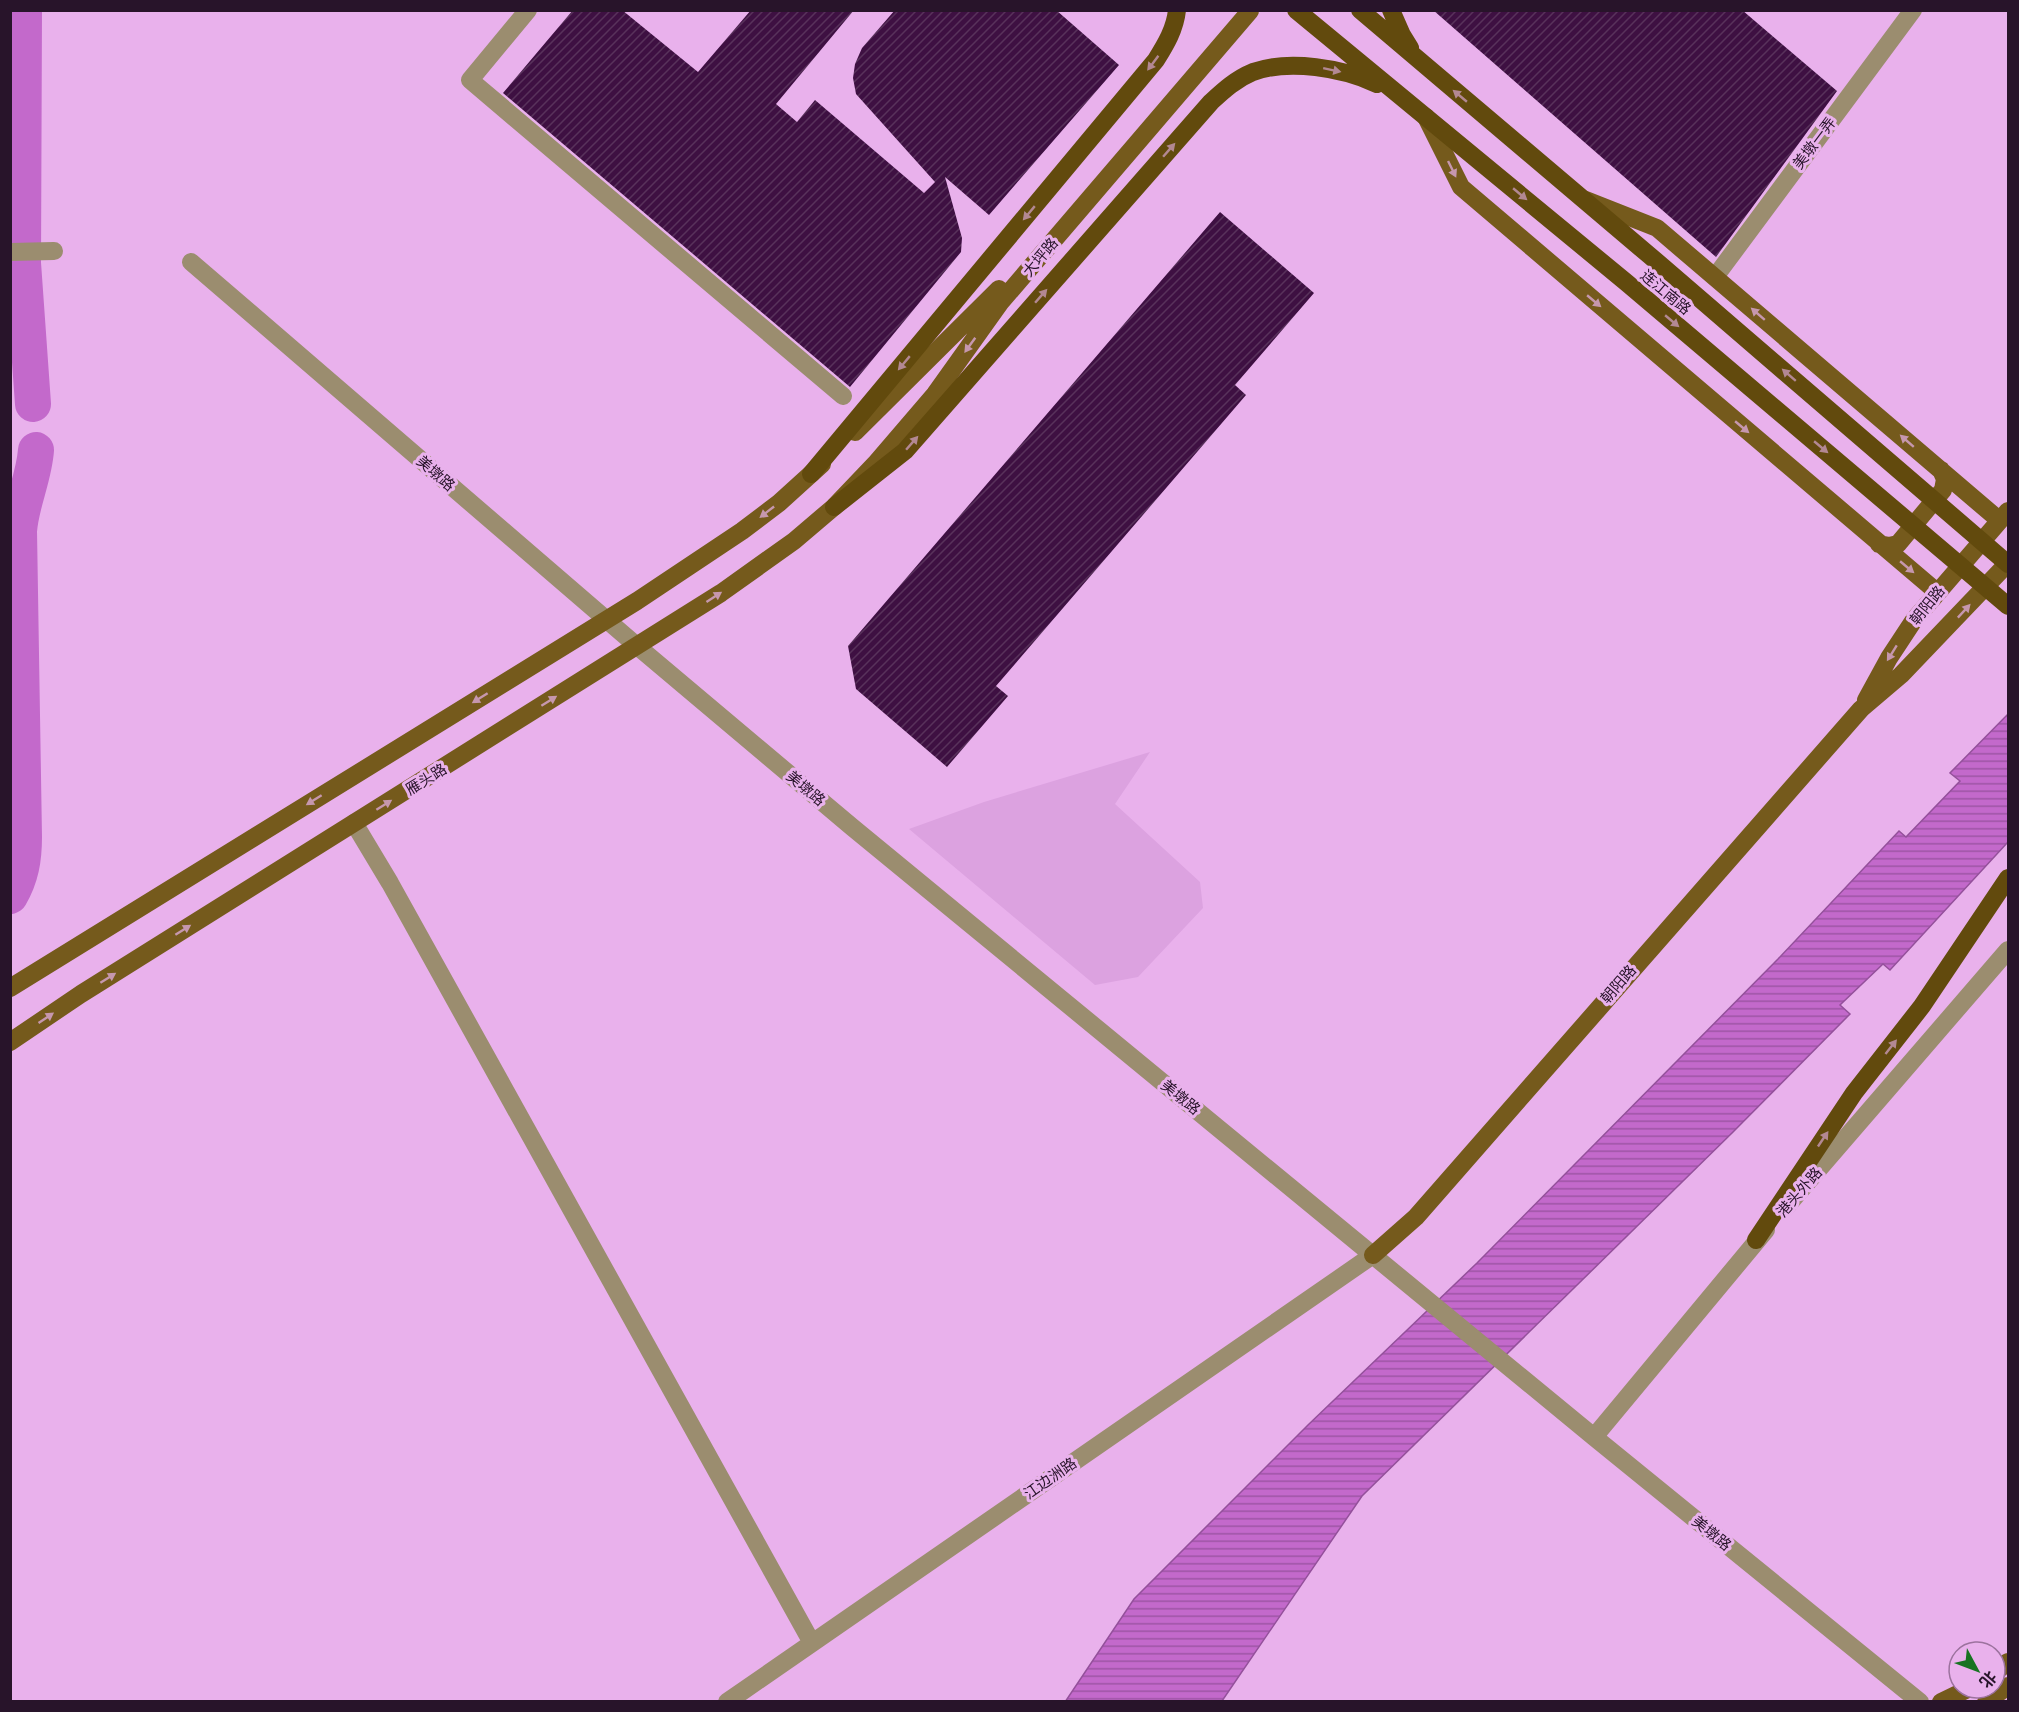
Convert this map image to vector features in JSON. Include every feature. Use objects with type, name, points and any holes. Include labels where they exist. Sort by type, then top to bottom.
[{"type":"highway","points":[[811,474],[1156,60],[1176,22],[1177,10]]},
{"type":"highway","name":"连江南路","points":[[1296,10],[1627,283],[2008,606]]},
{"type":"highway","name":"连江南路","points":[[1360,10],[1584,199],[2008,564]]},
{"type":"highway","points":[[1391,10],[1417,60]]},
{"type":"highway","points":[[834,507],[905,451],[1211,102],[1230,84],[1253,72],[1279,66],[1321,68],[1365,79],[1397,93]]},
{"type":"highway","points":[[1756,1240],[1854,1093],[1922,1006],[2008,879]]},
{"type":"main road","name":"大坪路","points":[[811,474],[993,297],[1237,10]]},
{"type":"main road","name":"大坪路","points":[[834,507],[935,394],[1000,303],[1250,11]]},
{"type":"main road","points":[[1426,117],[1461,187],[1937,592]]},
{"type":"main road","points":[[1584,199],[1657,228],[1941,470],[2004,515]]},
{"type":"main road","points":[[1879,544],[1889,546],[1898,544],[1943,490],[1945,479],[1941,470]]},
{"type":"main road","points":[[10,988],[606,619],[742,531],[779,503],[811,474]]},
{"type":"main road","name":"雁头路","points":[[10,1042],[81,994],[750,573],[794,541],[834,507]]},
{"type":"main road","name":"朝阳路","points":[[1861,709],[1888,658],[1914,620],[2004,515]]},
{"type":"main road","name":"朝阳路","points":[[1372,1255],[1416,1217],[1861,709],[1901,675],[2008,564]]},
{"type":"main road","points":[[1986,1701],[2008,1686]]},
{"type":"street","points":[[528,10],[470,80],[843,396]]},
{"type":"street","name":"美墩一弄","points":[[1714,277],[1913,10]]},
{"type":"street","points":[[10,252],[54,251]]},
{"type":"street","name":"美墩路","points":[[191,262],[637,646],[852,827],[1593,1437],[1920,1701]]},
{"type":"street","points":[[354,823],[402,904],[812,1643]]},
{"type":"street","name":"港头外路","points":[[1593,1437],[1756,1240],[2008,950]]},
{"type":"street","name":"江边洲路","points":[[728,1701],[1372,1255]]},
{"type":"shaded area","points":[[2008,714],[2008,842],[1890,970],[1883,964],[1840,1005],[1850,1014],[1362,1496],[1222,1701],[1065,1702],[1134,1599],[1308,1425],[1477,1263],[1778,959],[1899,831],[1906,837],[1960,781],[1950,773]]},
{"type":"shaded area","points":[[1150,752],[1115,804],[1200,882],[1203,908],[1138,977],[1095,985],[909,829],[984,802]]},
{"type":"building","points":[[573,10],[622,10],[698,72],[751,10],[854,10],[776,104],[797,122],[815,100],[924,193],[935,182],[856,94],[853,78],[855,64],[862,48],[895,10],[1056,10],[1119,65],[989,215],[945,177],[962,238],[961,252],[850,387],[503,93]]},
{"type":"building","points":[[1433,10],[1742,10],[1837,91],[1716,257]]},
{"type":"building","points":[[1220,212],[1314,293],[1235,385],[1246,395],[996,686],[1008,696],[947,767],[856,689],[848,646]]},
{"type":"waterway","points":[[24,10],[23,263],[33,404]]},
{"type":"waterway","points":[[10,896],[19,875],[24,845],[19,531],[36,450]]}]
